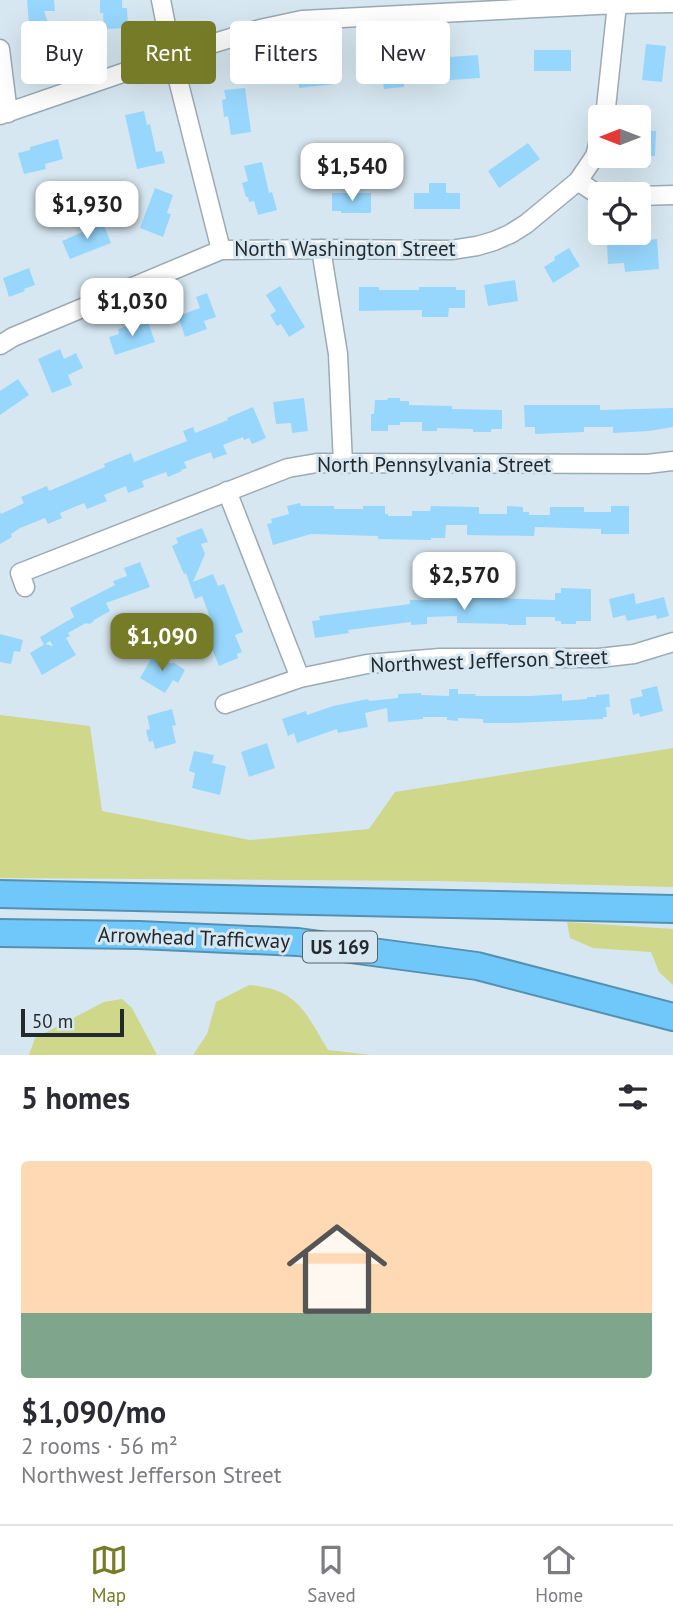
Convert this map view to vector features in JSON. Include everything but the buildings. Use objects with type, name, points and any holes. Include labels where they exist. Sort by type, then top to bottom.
[{"type":"highway","name":"Arrowhead Trafficway","points":[[0,894],[673,909]]},
{"type":"highway","name":"Arrowhead Trafficway","points":[[0,933],[139,935],[299,942],[477,966],[673,1017]]},
{"type":"street","points":[[161,0],[165,21]]},
{"type":"street","points":[[216,42],[302,20],[673,3]]},
{"type":"street","points":[[606,105],[617,4]]},
{"type":"street","points":[[0,49],[4,114],[121,74]]},
{"type":"street","points":[[179,84],[221,250]]},
{"type":"street","name":"North Washington Street","points":[[0,345],[13,337],[221,250],[451,250],[495,241],[518,229],[578,181],[588,166]]},
{"type":"street","points":[[578,181],[588,188]]},
{"type":"street","points":[[651,195],[673,195]]},
{"type":"street","points":[[321,248],[338,354],[343,464]]},
{"type":"street","name":"North Pennsylvania Street","points":[[25,587],[20,572],[288,468],[317,463],[647,464],[673,461]]},
{"type":"street","points":[[227,491],[300,678]]},
{"type":"street","name":"Northwest Jefferson Street","points":[[225,704],[300,678],[367,664],[440,658],[599,658],[634,654],[673,642]]},
{"type":"green space","points":[[0,715],[90,726],[102,811],[250,840],[369,829],[395,792],[673,748],[673,887],[437,881],[0,878]]},
{"type":"green space","points":[[567,922],[673,929],[673,985],[659,972],[651,952],[593,948],[570,938]]},
{"type":"green space","points":[[249,985],[266,987],[289,997],[306,1014],[328,1050],[371,1055],[193,1055],[207,1034],[216,1002]]},
{"type":"green space","points":[[122,999],[132,1008],[157,1055],[29,1055],[35,1038],[104,1002]]}]
